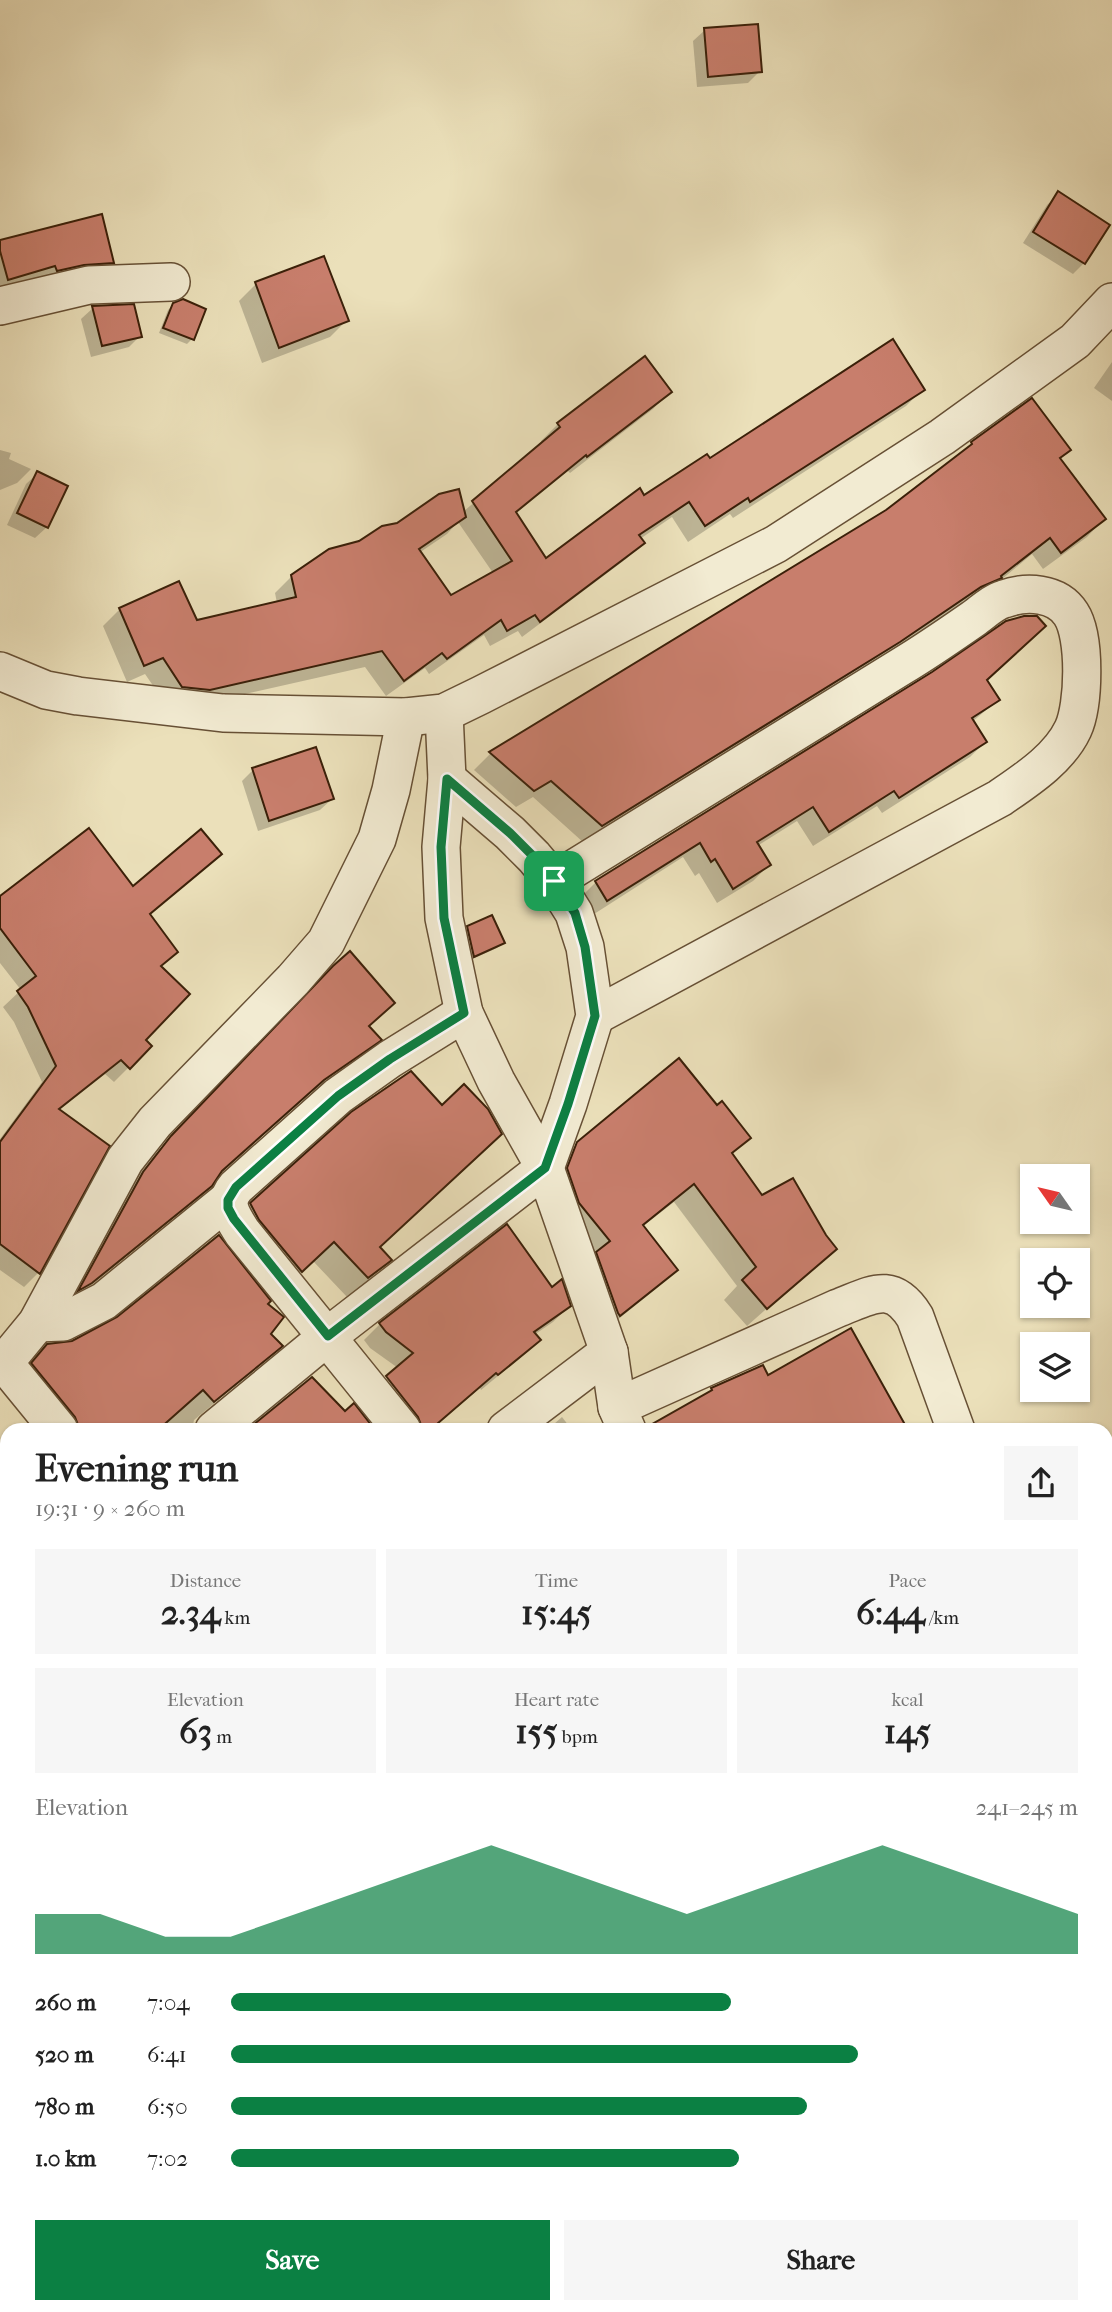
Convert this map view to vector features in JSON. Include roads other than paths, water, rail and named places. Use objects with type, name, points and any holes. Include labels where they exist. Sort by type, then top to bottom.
[{"type":"street","points":[[0,306],[89,285],[170,282]]},
{"type":"street","points":[[0,671],[37,687],[67,694],[223,713],[405,717],[444,713],[776,544],[942,438],[1075,341],[1112,302]]},
{"type":"street","points":[[554,881],[915,659],[1001,600],[1024,593],[1044,595],[1072,615],[1082,668],[1080,698],[1073,729],[1059,749],[1032,775],[1000,798],[595,1016]]},
{"type":"street","points":[[444,713],[447,779],[441,847],[444,918],[464,1013],[496,1081],[545,1168],[609,1352],[622,1418],[838,1308],[870,1295],[885,1293],[906,1302],[915,1317],[953,1423]]},
{"type":"street","points":[[53,1423],[3,1366],[37,1323],[124,1160],[155,1122],[326,943],[377,839],[391,790],[405,717]]},
{"type":"street","points":[[223,1423],[328,1336],[545,1168],[568,1104],[595,1016],[585,947],[575,913],[554,881],[510,833],[447,779]]},
{"type":"street","points":[[37,1323],[63,1322],[104,1301],[228,1200],[236,1187],[338,1096],[390,1059],[464,1013]]},
{"type":"street","points":[[228,1200],[228,1208],[242,1232],[396,1423]]},
{"type":"street","points":[[515,1423],[609,1352]]}]
